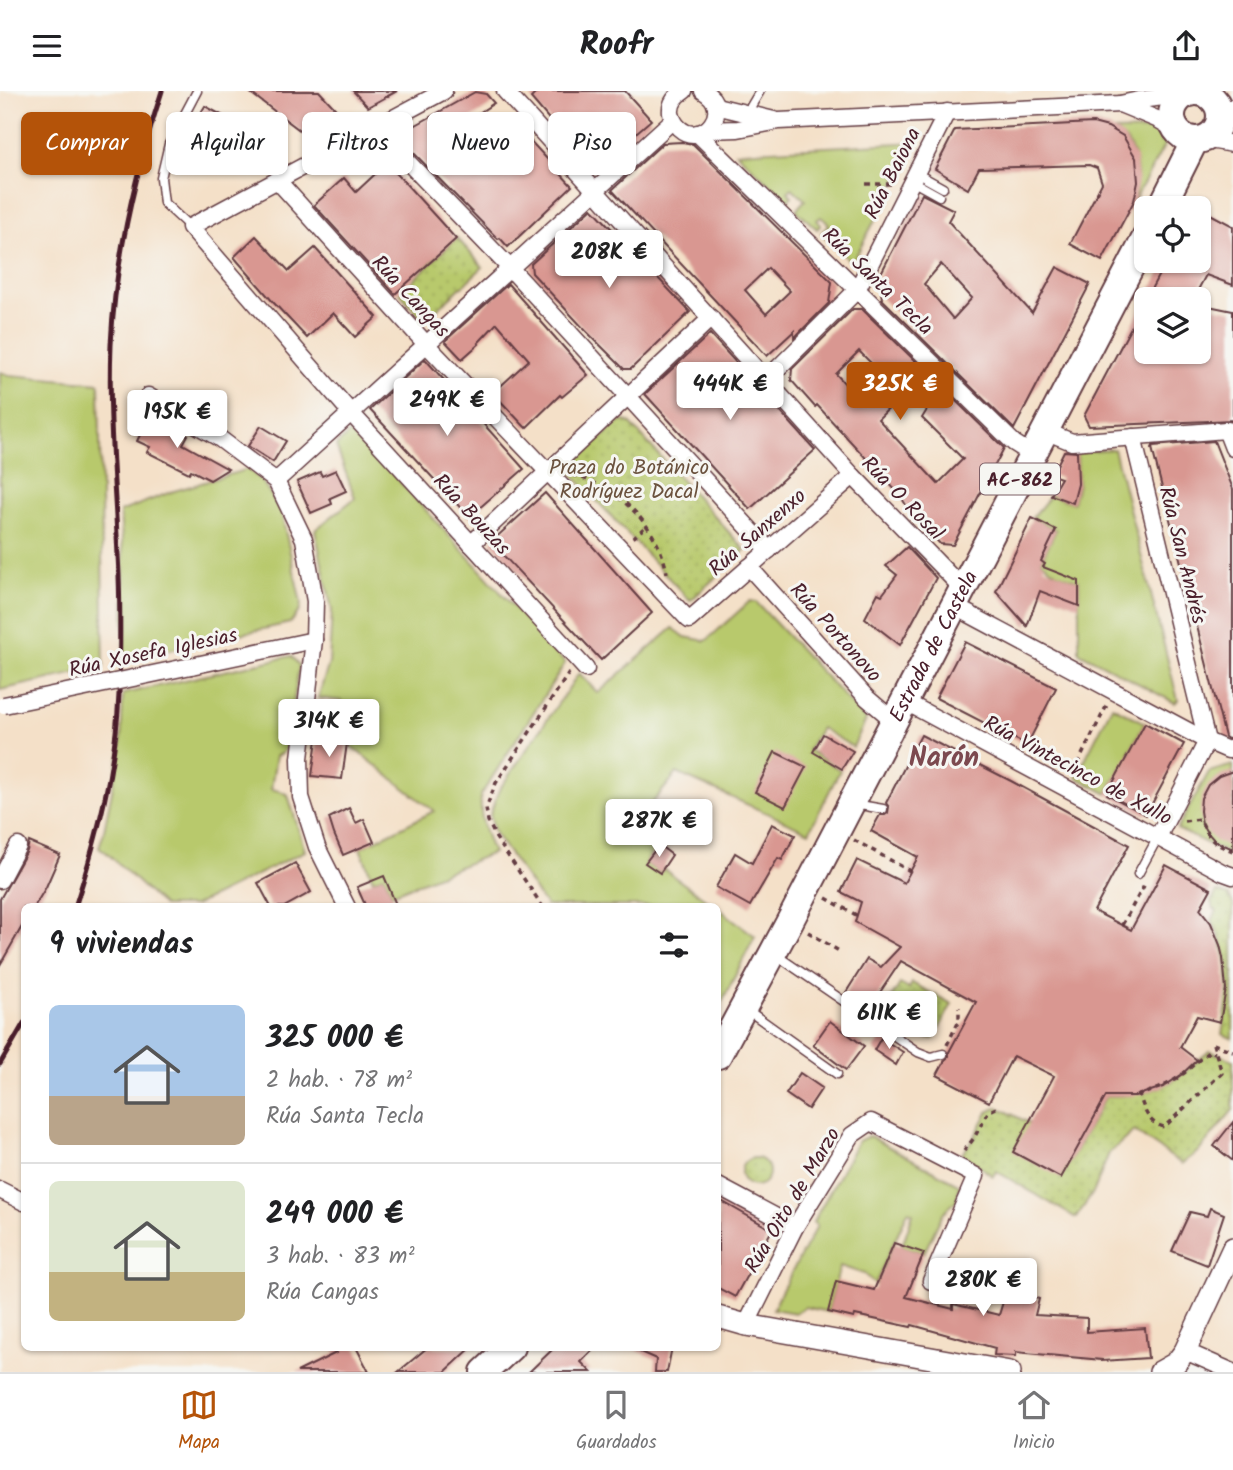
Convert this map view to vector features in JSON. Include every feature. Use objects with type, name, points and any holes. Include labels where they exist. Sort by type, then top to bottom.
[{"type":"main road","points":[[1168,196],[1215,120],[1210,97],[1204,94],[1189,94],[1177,102],[1172,116],[1215,120]]},
{"type":"main road","name":"Estrada de Castela","points":[[721,1049],[1134,260]]},
{"type":"main road","points":[[484,1372],[507,1351]]},
{"type":"street","points":[[405,112],[444,91]]},
{"type":"street","name":"Rúa O Rosal","points":[[505,91],[959,597],[1114,691],[1207,741],[1228,750],[1233,748]]},
{"type":"street","points":[[276,481],[673,120],[674,99],[684,91]]},
{"type":"street","points":[[702,132],[715,119],[716,113],[713,99],[703,91]]},
{"type":"street","points":[[702,132],[738,129],[779,121],[1120,104],[1189,94]]},
{"type":"street","points":[[1120,104],[1158,120],[1215,120]]},
{"type":"street","points":[[716,106],[779,121]]},
{"type":"street","name":"Rúa Baiona","points":[[766,380],[857,290],[947,112]]},
{"type":"street","name":"Rúa Santa Tecla","points":[[673,120],[683,131],[702,132],[857,290],[1014,443],[1033,455]]},
{"type":"street","points":[[190,226],[302,167]]},
{"type":"street","points":[[413,167],[510,268],[769,550]]},
{"type":"street","name":"Rúa Cangas","points":[[277,180],[426,344],[690,620]]},
{"type":"street","name":"Rúa Bouzas","points":[[190,226],[351,413],[582,665]]},
{"type":"street","points":[[471,544],[554,477],[628,396],[710,318]]},
{"type":"street","points":[[148,396],[219,438],[276,481],[304,539],[315,601],[314,640],[300,758],[301,797],[317,847],[345,903]]},
{"type":"street","points":[[1045,431],[1072,442],[1230,430],[1233,448]]},
{"type":"street","name":"Rúa San Andrés","points":[[1133,437],[1207,741]]},
{"type":"street","name":"Rúa Sanxenxo","points":[[690,620],[853,476]]},
{"type":"street","name":"Rúa Portonovo","points":[[749,567],[867,698],[899,711]]},
{"type":"street","name":"Rúa Xosefa Iglesias","points":[[2,705],[314,640]]},
{"type":"street","name":"Rúa Vintecinco de Xullo","points":[[899,711],[1065,787],[1233,876]]},
{"type":"street","points":[[1158,837],[1207,741]]},
{"type":"street","points":[[0,880],[18,846]]},
{"type":"street","name":"Rúa Oito de Marzo","points":[[746,1325],[795,1227],[852,1135],[872,1122],[976,1176],[931,1281]]},
{"type":"street","points":[[721,1189],[795,1227]]},
{"type":"street","points":[[0,1190],[21,1200]]},
{"type":"street","points":[[1160,1372],[1176,1363],[1185,1351],[1233,1248]]},
{"type":"street","points":[[721,1318],[938,1366],[1010,1372]]},
{"type":"street","points":[[1185,1351],[1233,1372]]},
{"type":"lane","points":[[190,226],[163,203],[160,178],[169,144],[197,91]]},
{"type":"lane","points":[[747,113],[760,91]]},
{"type":"lane","points":[[913,179],[941,193]]},
{"type":"lane","points":[[851,803],[883,809]]},
{"type":"lane","points":[[1138,874],[1158,837]]},
{"type":"lane","points":[[773,953],[918,1052],[931,1057],[943,1053]]},
{"type":"lane","points":[[744,1007],[837,1074]]},
{"type":"path","points":[[866,184],[913,179]]},
{"type":"path","points":[[554,477],[573,475],[589,480],[604,487],[638,514],[652,533],[666,567],[669,599]]},
{"type":"path","points":[[540,903],[496,838],[488,821],[486,808],[496,783],[582,665]]},
{"type":"path","points":[[1065,787],[1114,691]]},
{"type":"path","points":[[1181,822],[1200,819],[1206,835],[1213,842],[1233,851]]},
{"type":"path","points":[[1202,824],[1202,831]]},
{"type":"path","points":[[837,831],[910,871]]},
{"type":"path","points":[[845,909],[858,916]]},
{"type":"path","points":[[829,945],[839,951]]},
{"type":"path","points":[[943,1053],[959,1020],[959,1007]]},
{"type":"path","points":[[1214,1053],[1210,1051],[1163,1087],[1139,1095],[1154,1125],[1164,1127],[1222,1073],[1213,1044],[1233,1051]]},
{"type":"path","points":[[954,1165],[988,1112],[998,1107]]},
{"type":"green space","points":[[1164,130],[1170,135],[1137,196],[1137,171],[1133,153],[1123,137],[1114,131]]},
{"type":"green space","points":[[917,142],[852,263],[821,233],[829,224],[821,217],[817,220],[821,225],[817,229],[796,210],[805,200],[792,188],[788,192],[792,196],[787,201],[736,152]]},
{"type":"green space","points":[[457,238],[483,267],[424,321],[400,293]]},
{"type":"green space","points":[[0,372],[99,383],[104,667],[0,690]]},
{"type":"green space","name":"Praza do Botánico Rodríguez Dacal","points":[[619,422],[629,422],[745,550],[691,600],[570,470],[572,465]]},
{"type":"green space","points":[[353,430],[565,663],[481,795],[483,825],[493,853],[392,894],[384,876],[373,880],[360,848],[434,811],[347,743],[341,701],[318,698],[329,663],[332,610],[315,530],[355,498],[336,446]]},
{"type":"green space","points":[[1114,449],[1178,700],[1175,703],[1079,652],[1079,581],[1057,573],[1041,561],[1056,530],[1032,518],[1051,495],[1073,503],[1078,484],[1077,452]]},
{"type":"green space","points":[[248,469],[262,481],[281,511],[301,603],[300,610],[290,623],[123,660],[124,586],[120,512],[171,492]]},
{"type":"green space","points":[[750,601],[756,602],[866,720],[853,747],[821,728],[808,750],[840,770],[809,832],[677,773],[635,824],[659,845],[645,863],[660,873],[663,869],[711,903],[544,903],[494,832],[490,814],[499,790],[579,673],[598,693],[673,628],[685,637],[706,641]]},
{"type":"green space","points":[[291,656],[299,665],[287,746],[276,756],[271,789],[288,795],[305,851],[200,903],[160,903],[99,847],[121,747],[123,694]]},
{"type":"green space","points":[[1112,706],[1145,723],[1129,752],[1131,770],[1122,766],[1107,794],[1076,777]]},
{"type":"green space","points":[[1233,765],[1233,856],[1177,829],[1209,772]]},
{"type":"green space","points":[[1217,892],[1229,896],[1233,905],[1233,1039],[1222,1034],[1228,976],[1224,950],[1212,920],[1217,911],[1211,902]]},
{"type":"green space","points":[[721,910],[755,936],[721,1004]]},
{"type":"green space","points":[[912,983],[952,1004],[934,1038],[919,1035],[883,1011],[900,984],[909,989]]},
{"type":"green space","points":[[1210,1051],[1233,1060],[1233,1110],[1200,1150],[1182,1164],[1134,1131],[1109,1153],[1094,1191],[1076,1218],[996,1171],[993,1176],[962,1154],[988,1112],[998,1107],[1029,1123],[1061,1177],[1106,1096],[1126,1096],[1154,1090],[1180,1076]]},
{"type":"green space","points":[[869,1136],[960,1185],[956,1201],[943,1213],[924,1253],[902,1246],[913,1213],[908,1211],[875,1284],[864,1274],[840,1266],[828,1312],[805,1307],[795,1313],[773,1309],[817,1226],[813,1222],[858,1141]]},
{"type":"green space","points":[[755,1158],[765,1162],[769,1172],[765,1182],[755,1186],[745,1182],[741,1172],[745,1162]]},
{"type":"building","points":[[248,91],[319,91],[338,112],[302,112],[302,132],[288,121],[288,112],[276,112]]},
{"type":"building","points":[[353,91],[397,91],[368,107]]},
{"type":"building","points":[[538,91],[625,91],[651,120],[636,133],[636,112],[548,112],[548,118],[531,98]]},
{"type":"building","points":[[475,92],[486,94],[494,103],[480,112],[439,112]]},
{"type":"building","points":[[205,106],[216,112],[201,112]]},
{"type":"building","points":[[427,119],[427,166],[413,152],[413,127]]},
{"type":"building","points":[[1093,123],[1108,127],[1123,136],[1136,158],[1138,182],[1134,201],[1102,261],[1070,244],[1102,183],[1097,168],[1089,165],[979,168],[968,189],[935,169],[955,130]]},
{"type":"building","points":[[663,143],[693,144],[832,282],[829,303],[794,338],[794,331],[767,356],[612,190],[628,175],[636,175],[636,168]],"holes":[[[768,268],[790,291],[766,314],[745,290]]]},
{"type":"building","points":[[534,145],[548,160],[548,175],[562,175],[572,186],[508,247],[435,175],[534,175]]},
{"type":"building","points":[[374,175],[398,175],[456,239],[395,294],[314,205],[344,178],[356,192]]},
{"type":"building","points":[[922,194],[954,210],[948,221],[1032,313],[1057,267],[1090,284],[1014,429],[882,299],[879,277]],"holes":[[[941,264],[972,298],[953,319],[924,284]]]},
{"type":"building","points":[[592,208],[690,312],[631,369],[624,369],[532,273],[531,264]]},
{"type":"building","points":[[1211,214],[1233,226],[1233,285],[1206,275],[1200,287],[1152,287],[1160,273],[1211,273]]},
{"type":"building","points":[[256,236],[289,271],[315,248],[377,317],[355,337],[333,313],[307,338],[234,257]]},
{"type":"building","points":[[508,284],[588,375],[562,397],[560,395],[526,428],[493,393],[529,360],[497,323],[462,359],[445,341]]},
{"type":"building","points":[[1211,306],[1233,311],[1233,420],[1089,426],[1084,416],[1134,321],[1134,364],[1211,364]]},
{"type":"building","points":[[853,309],[862,309],[1004,448],[953,545],[940,544],[899,494],[791,380],[792,369]],"holes":[[[859,351],[878,370],[858,398],[836,374]],[[907,391],[927,410],[922,418],[963,459],[938,484],[878,419]]]},
{"type":"building","points":[[710,334],[815,450],[750,509],[645,394]]},
{"type":"building","points":[[425,359],[524,469],[469,517],[370,410]]},
{"type":"building","points":[[149,417],[188,435],[183,444],[228,469],[210,480],[191,470],[189,473],[147,452],[150,447],[137,441]]},
{"type":"building","points":[[261,426],[286,441],[273,462],[248,446]]},
{"type":"building","points":[[1214,441],[1233,489],[1233,738],[1228,739],[1225,737],[1152,448]]},
{"type":"building","points":[[1064,451],[1077,452],[1078,484],[1073,503],[1051,495],[1061,478],[1052,475]]},
{"type":"building","points":[[336,470],[346,491],[330,498],[332,504],[311,513],[297,482],[320,472],[322,476]]},
{"type":"building","points":[[545,493],[652,613],[601,660],[491,542]]},
{"type":"building","points":[[1032,518],[1056,530],[1041,561],[1045,564],[1043,567],[1079,581],[1079,606],[1040,591],[1027,626],[996,591]]},
{"type":"building","points":[[907,547],[936,578],[900,645],[865,618],[878,593],[882,595],[897,575],[886,566]]},
{"type":"building","points":[[965,642],[1056,688],[1027,745],[936,698]]},
{"type":"building","points":[[1145,723],[1184,744],[1146,815],[1107,794]]},
{"type":"building","points":[[823,734],[853,751],[842,769],[813,752]]},
{"type":"building","points":[[921,735],[1129,845],[1094,911],[1131,930],[1166,865],[1211,889],[1200,909],[1211,923],[1223,958],[1226,989],[1220,1022],[1197,1016],[1180,1047],[1197,1060],[1163,1087],[1135,1096],[1106,1096],[1061,1178],[1013,1152],[1054,1076],[1013,1056],[989,1102],[937,1075],[976,1002],[901,961],[868,1010],[845,994],[867,959],[881,967],[900,947],[855,922],[861,902],[841,892],[857,860],[904,883],[918,857],[871,831],[880,815],[888,813],[889,807],[886,803]]},
{"type":"building","points":[[317,739],[347,743],[342,779],[312,776]]},
{"type":"building","points":[[775,752],[806,767],[785,807],[755,792]]},
{"type":"building","points":[[1233,771],[1233,849],[1215,841],[1206,831],[1200,811],[1201,798],[1208,785],[1219,776]]},
{"type":"building","points":[[349,808],[356,823],[364,819],[374,842],[343,855],[329,818]]},
{"type":"building","points":[[772,824],[795,835],[782,860],[778,858],[750,906],[716,887],[735,853],[752,863]]},
{"type":"building","points":[[29,842],[60,855],[36,903],[21,903],[21,928],[0,965],[0,899],[27,851]]},
{"type":"building","points":[[659,845],[672,855],[660,873],[645,863]]},
{"type":"building","points":[[295,863],[311,892],[291,903],[269,903],[258,883]]},
{"type":"building","points":[[384,876],[395,903],[364,903],[357,887]]},
{"type":"building","points":[[830,1021],[864,1046],[846,1070],[813,1045]]},
{"type":"building","points":[[881,1038],[903,1052],[896,1065],[874,1050]]},
{"type":"building","points":[[800,1073],[822,1088],[808,1109],[786,1094]]},
{"type":"building","points":[[1233,1122],[1233,1161],[1214,1146]]},
{"type":"building","points":[[721,1201],[772,1230],[735,1297],[721,1290]]},
{"type":"building","points":[[1210,1208],[1224,1214],[1207,1265],[1172,1251],[1190,1212],[1207,1216]]},
{"type":"building","points":[[894,1243],[924,1253],[906,1297],[953,1309],[953,1304],[999,1315],[1007,1289],[1039,1299],[1035,1315],[1087,1318],[1087,1332],[1145,1328],[1148,1358],[1102,1361],[1016,1352],[1016,1356],[994,1355],[995,1348],[912,1325],[911,1327],[828,1312],[836,1281],[874,1290]]},
{"type":"building","points":[[335,1351],[358,1351],[369,1372],[297,1372],[336,1353]]},
{"type":"building","points":[[423,1351],[468,1351],[445,1372],[398,1372]]},
{"type":"building","points":[[551,1351],[592,1351],[581,1362],[591,1372],[529,1372]]},
{"type":"building","points":[[638,1351],[671,1351],[667,1372],[655,1372],[656,1359]]},
{"type":"railway","points":[[76,903],[110,775],[119,694],[120,591],[110,398],[113,313],[128,217],[143,153],[162,91]]},
{"type":"railway","points":[[0,1064],[21,1028]]},
{"type":"district","name":"Narón","points":[[944,756]]}]
